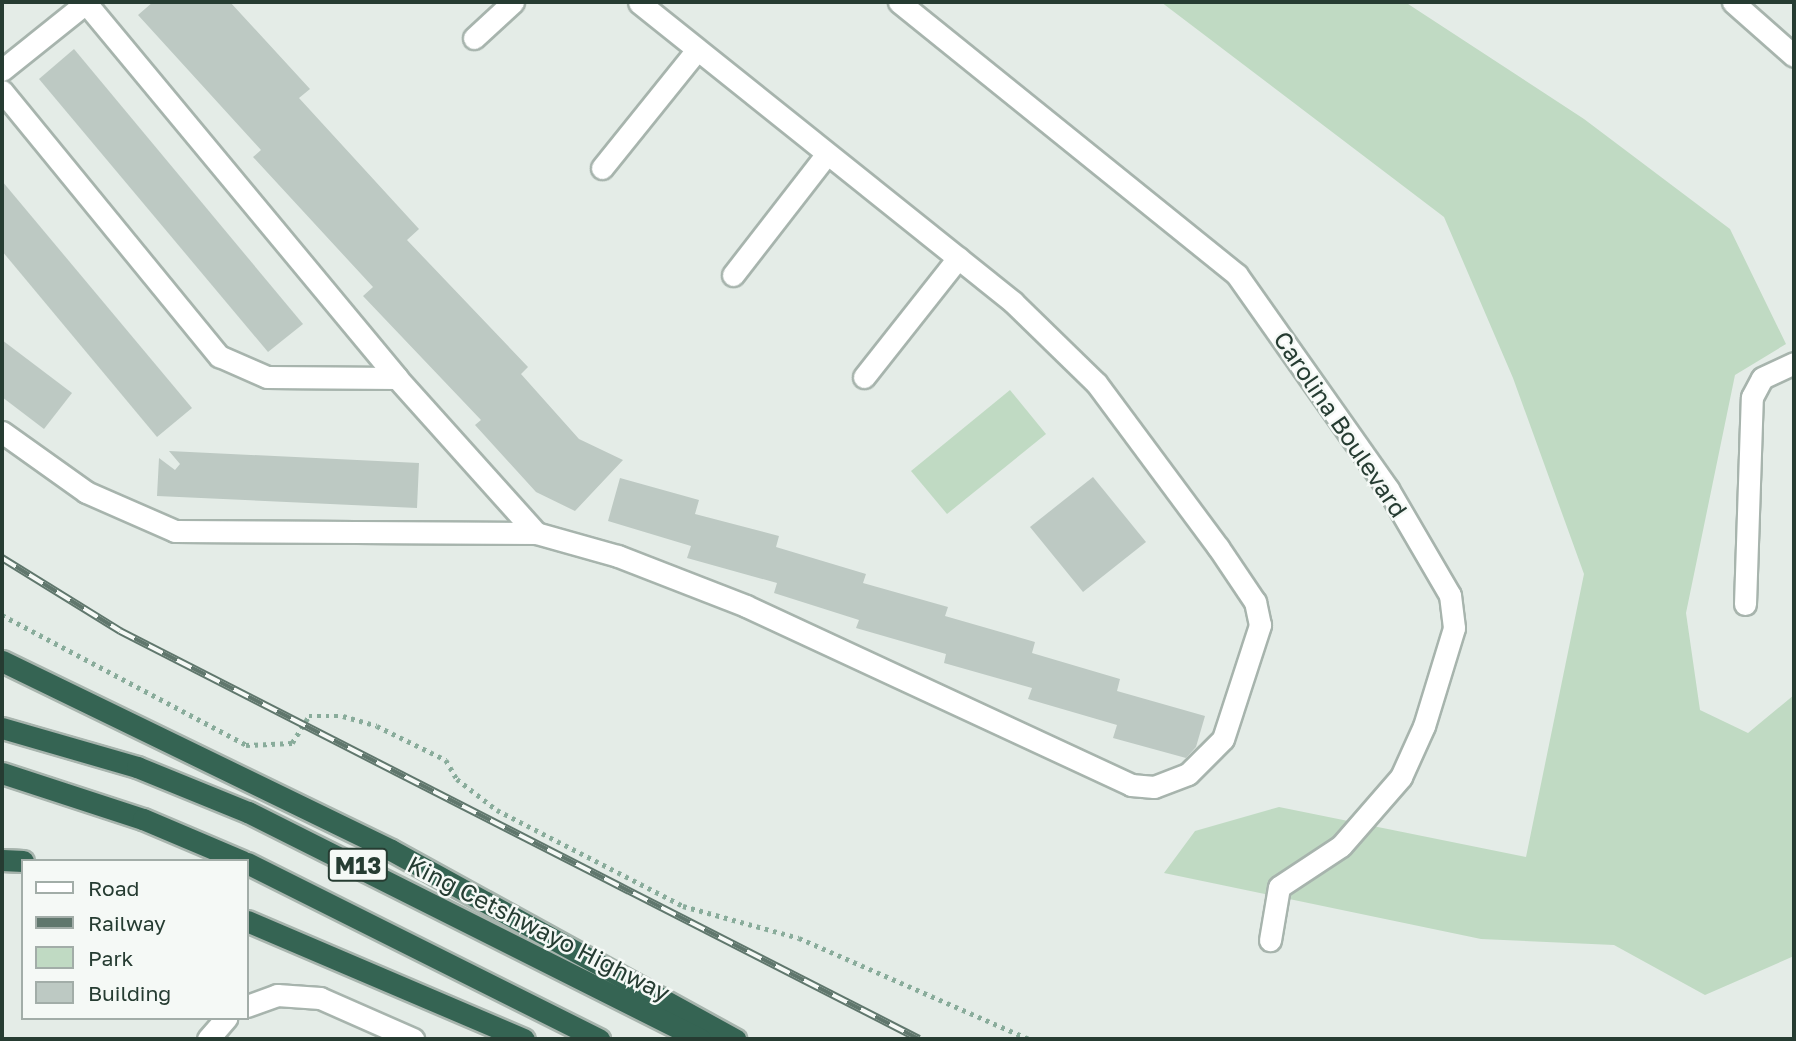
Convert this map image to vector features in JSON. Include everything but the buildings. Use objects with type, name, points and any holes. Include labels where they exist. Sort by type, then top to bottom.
[{"type":"highway","points":[[2,661],[391,850],[735,1039]]},
{"type":"highway","name":"King Cetshwayo Highway","points":[[2,728],[137,767],[248,812],[700,1039]]},
{"type":"highway","points":[[2,773],[143,819],[237,859]]},
{"type":"highway","points":[[2,859],[21,861]]},
{"type":"highway","name":"M13","points":[[248,864],[599,1039]]},
{"type":"highway","points":[[248,921],[524,1039]]},
{"type":"street","points":[[2,71],[86,2],[397,377],[536,533]]},
{"type":"street","points":[[474,38],[513,2]]},
{"type":"street","points":[[2,432],[86,492],[175,531],[536,533],[618,556],[746,606],[1131,785],[1154,787],[1188,774],[1223,739],[1253,656],[1260,625],[1255,602],[1096,383],[958,258],[639,2]]},
{"type":"street","name":"Carolina Boulevard","points":[[899,2],[1237,275],[1388,489],[1450,595],[1454,628],[1410,761],[1358,831],[1279,887],[1270,940]]},
{"type":"street","points":[[1733,2],[1794,56]]},
{"type":"street","points":[[602,168],[697,50]]},
{"type":"street","points":[[2,91],[219,356],[267,377],[397,377]]},
{"type":"street","points":[[733,275],[827,154]]},
{"type":"street","points":[[863,377],[958,258]]},
{"type":"street","points":[[1745,604],[1752,397],[1762,378],[1794,363]]},
{"type":"street","points":[[248,1006],[277,995],[320,998],[413,1039]]},
{"type":"street","points":[[208,1039],[224,1020]]},
{"type":"path","points":[[2,615],[157,700],[266,749],[292,743],[309,716],[343,716],[377,726],[446,760],[457,779],[497,810],[683,906],[799,938],[1029,1039]]},
{"type":"green space","points":[[1161,2],[1405,2],[1584,119],[1730,229],[1786,344],[1735,375],[1686,613],[1700,710],[1748,733],[1794,695],[1794,956],[1705,995],[1614,945],[1481,939],[1164,873],[1195,831],[1279,807],[1526,857],[1584,574],[1513,378],[1444,217]]},
{"type":"green space","points":[[1010,390],[1046,434],[947,514],[911,471]]},
{"type":"railway","points":[[2,558],[120,631],[919,1039]]}]
